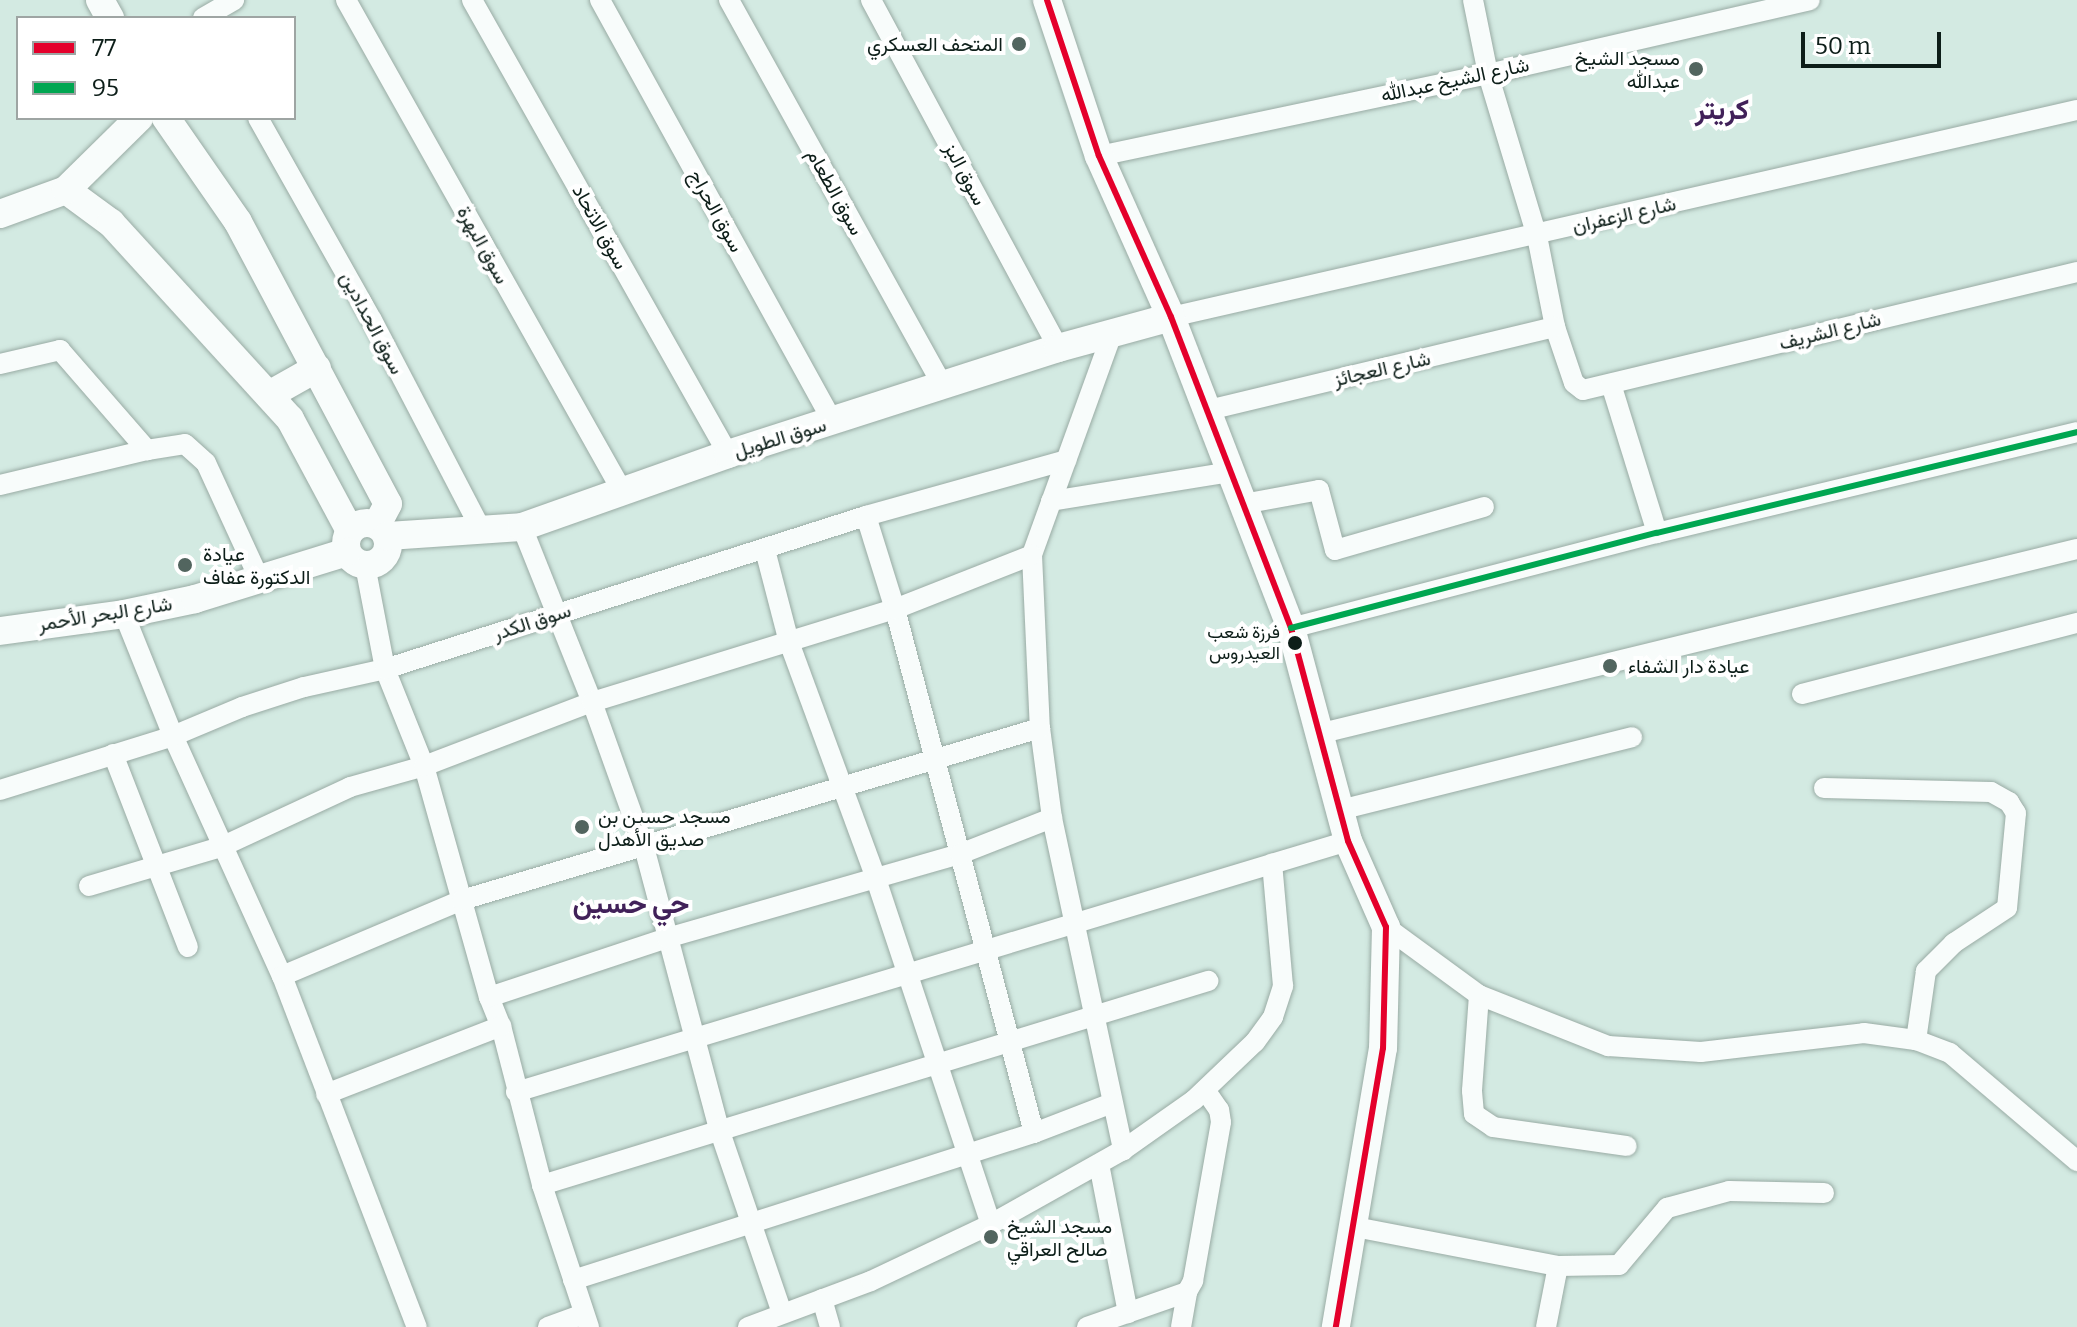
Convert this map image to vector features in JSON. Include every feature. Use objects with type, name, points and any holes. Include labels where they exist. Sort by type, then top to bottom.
[{"type":"street","points":[[206,16],[234,0]]},
{"type":"street","name":"سوق البهرة","points":[[346,0],[621,489]]},
{"type":"street","name":"سوق الاتحاد","points":[[472,0],[728,454]]},
{"type":"street","name":"سوق الحراج","points":[[600,0],[833,422]]},
{"type":"street","name":"سوق الطعام","points":[[729,0],[942,385]]},
{"type":"street","name":"سوق البز","points":[[871,0],[1058,348]]},
{"type":"street","points":[[1473,0],[1488,74],[1537,236],[1555,327]]},
{"type":"street","name":"شارع الشيخ عبدالله","points":[[1099,156],[1488,74],[1810,0]]},
{"type":"street","points":[[1054,2],[1099,156],[1209,410],[1291,628],[1348,841],[1386,927],[1383,1048],[1336,1327]]},
{"type":"street","name":"شارع الزعفران","points":[[1171,317],[1537,236],[2077,110]]},
{"type":"street","points":[[0,214],[66,190],[137,120]]},
{"type":"street","points":[[167,120],[238,222],[388,504],[365,542]]},
{"type":"street","name":"سوق الحدادين","points":[[259,120],[372,320],[481,529]]},
{"type":"street","points":[[66,190],[111,223],[290,419],[365,542],[385,669],[424,766],[489,997],[501,1026],[542,1185],[587,1320],[548,1327]]},
{"type":"street","name":"شارع الشريف","points":[[1555,327],[1574,383],[1583,390],[2077,272]]},
{"type":"street","name":"سوق الطويل","points":[[365,542],[522,527],[621,489],[728,454],[1058,348],[1171,317]]},
{"type":"street","name":"شارع العجائز","points":[[1209,410],[1555,327]]},
{"type":"street","points":[[1113,331],[1032,555],[1040,728],[1052,818],[1123,1150]]},
{"type":"street","points":[[0,364],[60,350],[147,450]]},
{"type":"street","points":[[269,395],[317,368]]},
{"type":"street","points":[[1611,384],[1657,533]]},
{"type":"street","points":[[1291,628],[1657,533],[2077,432]]},
{"type":"street","points":[[0,485],[185,444],[206,463],[259,578]]},
{"type":"street","name":"سوق الكدر","points":[[0,790],[173,736],[254,703],[385,669],[866,516],[1066,460]]},
{"type":"street","points":[[1051,501],[1230,472]]},
{"type":"street","points":[[1243,504],[1319,490],[1335,550],[1484,507]]},
{"type":"street","points":[[866,516],[895,609],[1034,1133]]},
{"type":"street","points":[[522,527],[592,702],[644,847],[719,1129],[782,1313]]},
{"type":"street","name":"شارع البحر الأحمر","points":[[0,631],[124,614],[195,599],[365,542]]},
{"type":"street","points":[[1318,734],[2077,549]]},
{"type":"street","points":[[765,550],[789,642],[876,879],[991,1224]]},
{"type":"street","points":[[89,886],[221,847],[350,787],[424,766],[592,702],[895,609],[1032,555]]},
{"type":"street","points":[[124,614],[221,847],[282,976],[417,1327]]},
{"type":"street","points":[[1802,694],[2077,623]]},
{"type":"street","points":[[282,976],[462,900],[1040,728]]},
{"type":"street","points":[[1340,810],[1632,737]]},
{"type":"street","points":[[113,754],[188,947]]},
{"type":"street","points":[[1824,788],[1991,792],[2009,802],[2016,813],[2007,908],[1954,943],[1926,971],[1916,1040]]},
{"type":"street","points":[[489,997],[667,938],[960,854],[1052,818]]},
{"type":"street","points":[[516,1092],[1348,841]]},
{"type":"street","points":[[748,1327],[871,1281],[991,1224],[1123,1150],[1205,1090],[1255,1042],[1273,1017],[1283,986],[1272,863]]},
{"type":"street","points":[[1386,927],[1479,995],[1608,1046],[1701,1052],[1864,1033],[1916,1040],[1950,1053],[2077,1161]]},
{"type":"street","points":[[542,1185],[1208,981]]},
{"type":"street","points":[[1479,995],[1472,1091],[1474,1114],[1493,1127],[1627,1146]]},
{"type":"street","points":[[326,1094],[501,1026]]},
{"type":"street","points":[[1181,1327],[1187,1292],[1193,1281],[1221,1122],[1219,1110],[1205,1090]]},
{"type":"street","points":[[573,1280],[1034,1133],[1112,1103]]},
{"type":"street","points":[[1099,1164],[1128,1313]]},
{"type":"street","points":[[1355,1227],[1558,1266],[1619,1265],[1667,1208],[1716,1194],[1773,1190],[1824,1193]]},
{"type":"street","points":[[1546,1327],[1558,1266]]},
{"type":"street","points":[[1087,1327],[1187,1292]]},
{"type":"street","points":[[822,1299],[830,1327]]},
{"type":"transit line","name":"77","points":[[1047,0],[1099,156],[1171,317],[1291,628],[1348,841],[1386,927],[1383,1048],[1336,1327]]},
{"type":"transit line","name":"95","points":[[1291,628],[1657,533],[2077,432]]},
{"type":"place","name":"المتحف العسكري","points":[[1019,44]]},
{"type":"place","name":"مسجد الشيخ عبدالله","points":[[1696,69]]},
{"type":"place","name":"عيادة الدكتورة عفاف","points":[[185,565]]},
{"type":"place","name":"فرزة شعب العيدروس","points":[[1295,643]]},
{"type":"place","name":"عيادة دار الشفاء","points":[[1610,666]]},
{"type":"place","name":"مسجد حسين بن صديق الأهدل","points":[[582,827]]},
{"type":"place","name":"مسجد الشيخ صالح العراقي","points":[[991,1237]]},
{"type":"district","name":"كريتر","points":[[1722,110]]},
{"type":"district","name":"حي حسين","points":[[631,904]]}]
